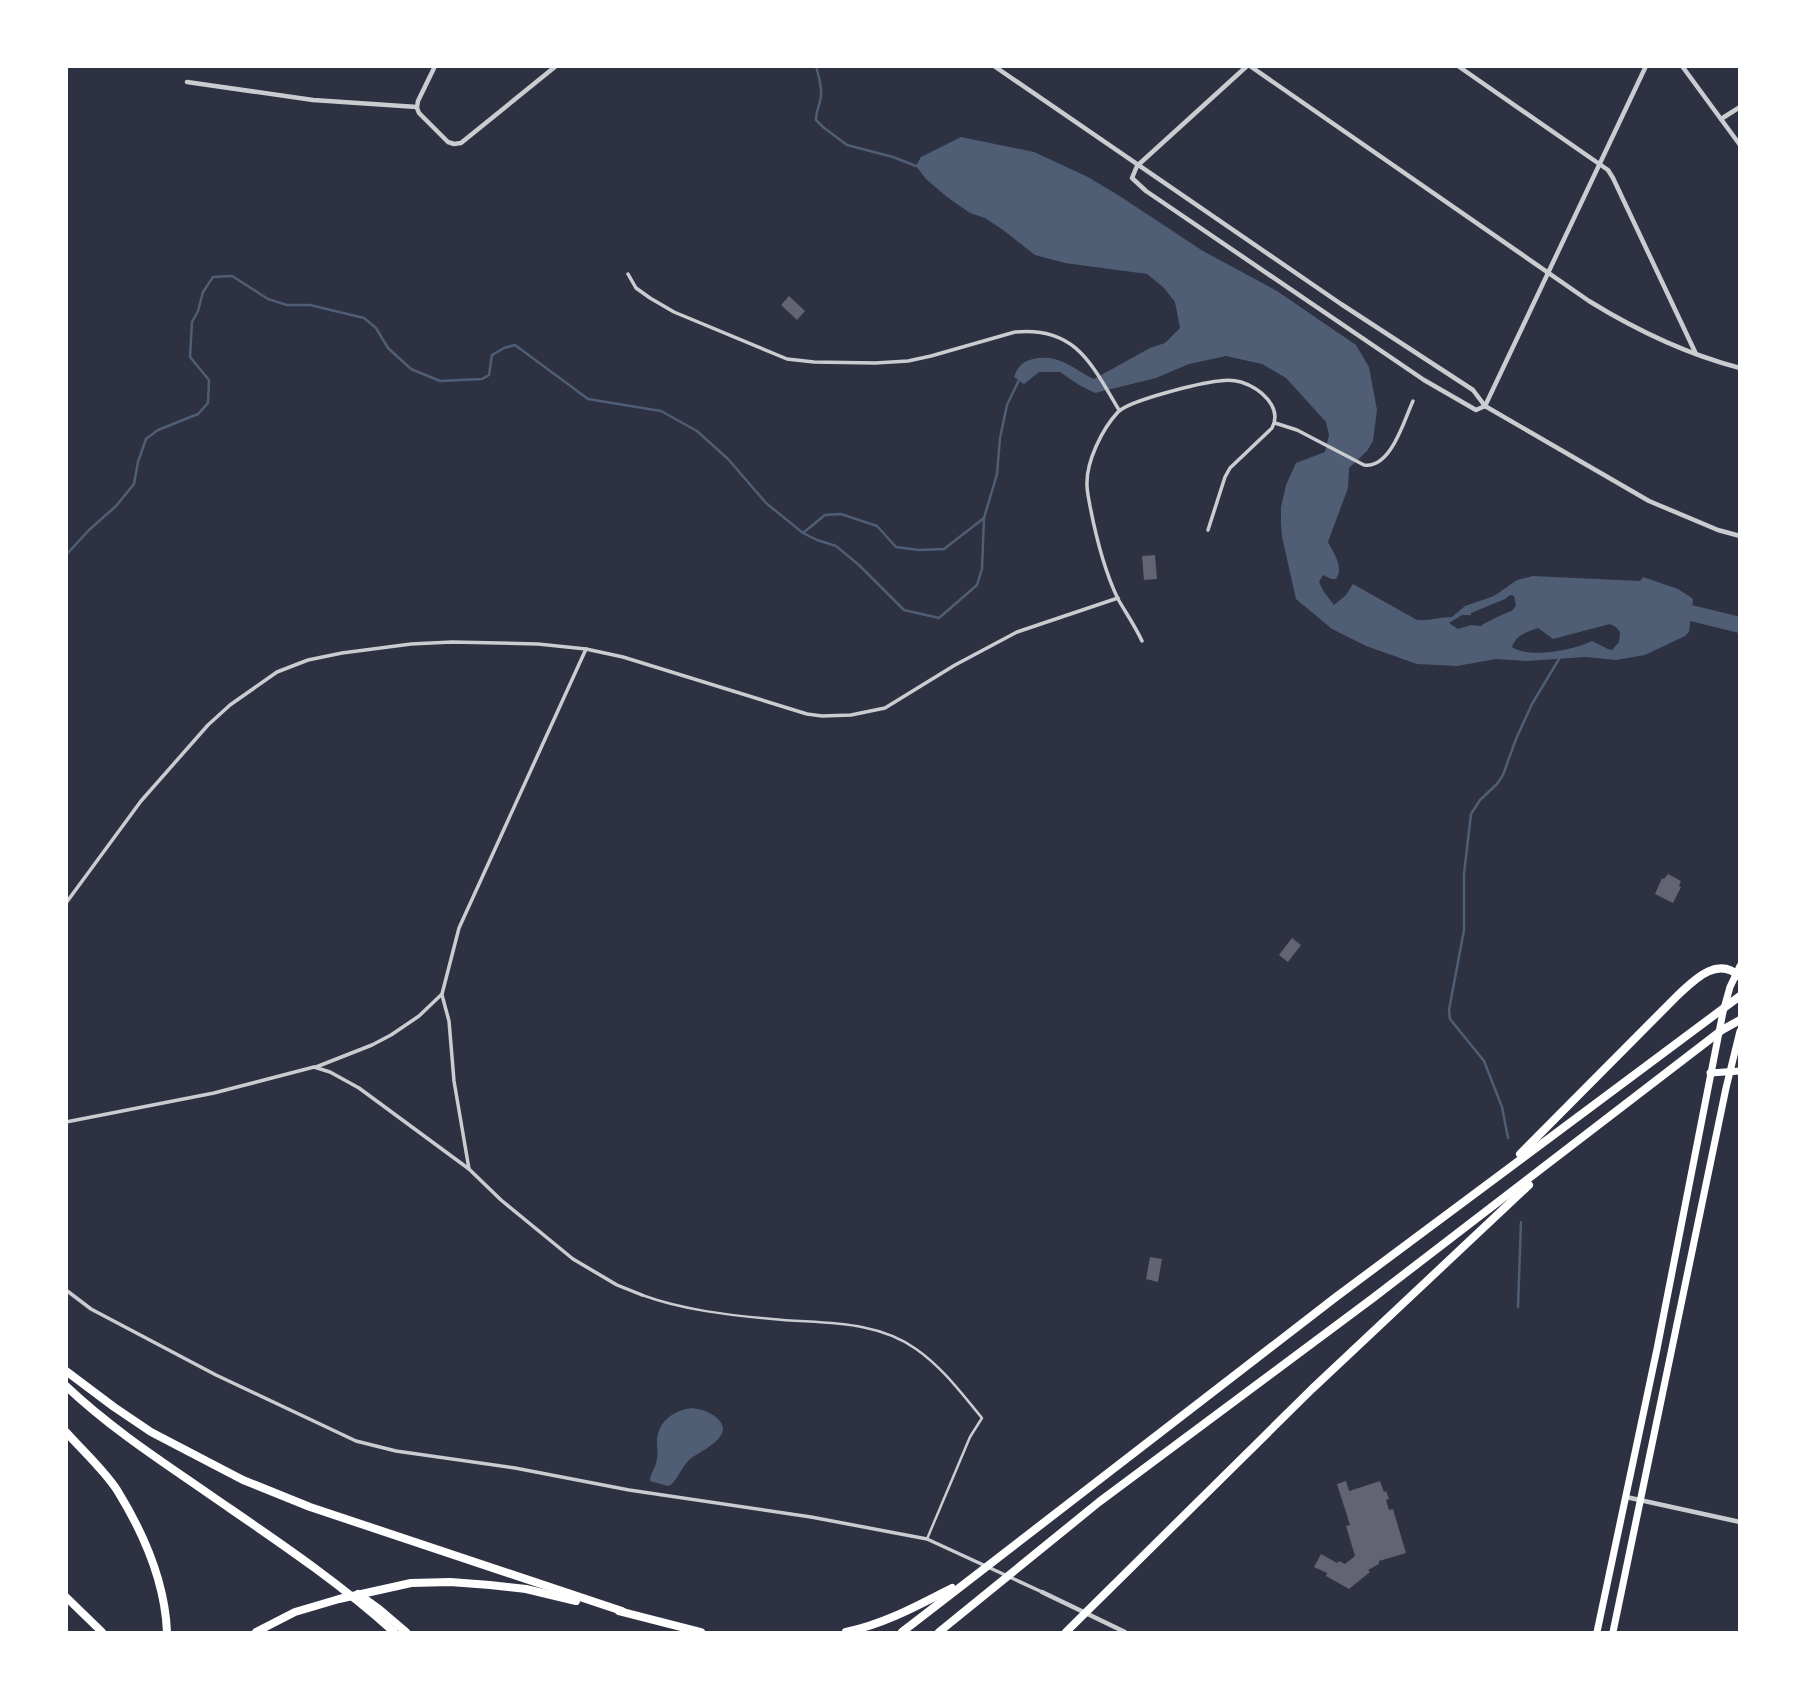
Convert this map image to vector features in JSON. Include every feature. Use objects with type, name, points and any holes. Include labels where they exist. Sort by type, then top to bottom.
[{"type":"highway","points":[[1501,1174],[1688,985],[1712,968],[1738,972]]},
{"type":"highway","points":[[902,1633],[1336,1297],[1740,996]]},
{"type":"highway","points":[[939,1633],[1099,1502],[1373,1298],[1722,1030],[1740,1020]]},
{"type":"highway","points":[[1066,1633],[1312,1389],[1563,1153]]},
{"type":"highway","points":[[66,1371],[151,1432],[243,1480],[310,1507],[622,1611]]},
{"type":"highway","points":[[66,1386],[139,1445],[406,1633]]},
{"type":"highway","points":[[66,1432],[115,1488],[140,1532],[164,1602],[167,1633]]},
{"type":"highway","points":[[846,1633],[906,1612],[970,1579]]},
{"type":"highway","points":[[256,1633],[296,1612],[339,1599],[411,1583],[450,1581],[526,1589],[701,1633]]},
{"type":"highway","points":[[66,1597],[102,1633]]},
{"type":"highway","points":[[375,1610],[394,1633]]},
{"type":"main road","points":[[1597,1633],[1713,1058],[1730,987],[1738,972]]},
{"type":"main road","points":[[1613,1633],[1740,1031]]},
{"type":"main road","points":[[1710,1073],[1740,1071]]},
{"type":"street","points":[[435,66],[417,107],[419,113],[448,142],[454,144],[461,143],[555,66]]},
{"type":"street","points":[[994,66],[1136,166],[1473,390],[1485,406],[1650,501],[1740,537]]},
{"type":"street","points":[[1646,66],[1600,163],[1548,273],[1485,406],[1476,410],[1424,380],[1146,191],[1132,178],[1136,166],[1248,66],[1548,273],[1615,317],[1696,355],[1740,368]]},
{"type":"street","points":[[1458,66],[1608,170],[1696,355]]},
{"type":"street","points":[[1682,66],[1740,145]]},
{"type":"street","points":[[187,82],[313,100],[417,107]]},
{"type":"street","points":[[1721,119],[1740,107]]},
{"type":"street","points":[[628,274],[636,288],[674,312],[787,359],[814,362],[908,361],[1015,332],[1042,331],[1058,337],[1079,351],[1097,373],[1119,410]]},
{"type":"street","points":[[1142,641],[1118,598],[1103,560],[1093,521],[1087,486],[1090,464],[1097,444],[1119,410],[1146,399],[1205,382],[1241,382],[1273,405],[1275,423],[1230,468],[1220,486],[1208,530]]},
{"type":"street","points":[[1275,423],[1297,430],[1370,466],[1383,460],[1390,451],[1413,401]]},
{"type":"street","points":[[66,903],[141,801],[187,747],[230,705],[276,672],[308,660],[425,643],[538,644],[586,649],[623,657],[807,714],[851,715],[885,708],[955,664],[1017,632],[1118,598]]},
{"type":"street","points":[[469,1169],[454,1081],[449,1020],[442,994],[459,928],[586,649]]},
{"type":"street","points":[[66,1122],[214,1093],[314,1067],[391,1035],[419,1016],[442,994]]},
{"type":"street","points":[[314,1067],[330,1072],[359,1088],[469,1169],[501,1200],[573,1259],[617,1285],[642,1295]]},
{"type":"street","points":[[66,1290],[91,1309],[216,1375],[356,1441],[396,1451],[811,1517],[927,1539],[1125,1633]]},
{"type":"street","points":[[1626,1497],[1740,1522]]},
{"type":"lane","points":[[642,1295],[666,1304],[693,1309],[772,1319],[848,1324],[890,1334],[929,1358],[982,1418],[970,1437],[927,1539]]},
{"type":"water","points":[[961,137],[1034,152],[1088,177],[1203,251],[1277,291],[1356,345],[1369,367],[1377,410],[1373,441],[1367,451],[1349,468],[1348,488],[1328,542],[1337,560],[1338,574],[1336,579],[1323,575],[1319,582],[1334,605],[1346,595],[1353,584],[1417,620],[1426,620],[1452,617],[1465,606],[1494,596],[1517,580],[1533,576],[1640,581],[1643,577],[1678,589],[1692,598],[1689,632],[1645,655],[1616,660],[1586,657],[1526,661],[1496,659],[1457,666],[1417,664],[1366,646],[1332,629],[1296,599],[1281,523],[1286,485],[1296,463],[1325,452],[1329,435],[1326,422],[1286,378],[1262,364],[1226,356],[1189,364],[1156,378],[1095,393],[1060,372],[1039,372],[1024,384],[1014,377],[1020,365],[1033,359],[1058,360],[1094,379],[1150,348],[1165,343],[1180,328],[1175,302],[1163,287],[1147,274],[1065,263],[1035,255],[985,218],[970,213],[947,197],[926,179],[916,166],[921,157]],"holes":[[[1510,595],[1514,596],[1516,605],[1512,611],[1481,626],[1471,625],[1458,629],[1449,623]],[[1610,624],[1620,632],[1619,642],[1612,650],[1592,641],[1564,650],[1540,653],[1520,651],[1512,647],[1519,637],[1538,628],[1553,639]]]},
{"type":"water","points":[[691,1408],[717,1418],[723,1431],[714,1443],[688,1461],[672,1484],[668,1486],[650,1481],[656,1462],[658,1435],[663,1423],[672,1415]]},
{"type":"building","points":[[789,296],[805,311],[797,320],[781,305]]},
{"type":"building","points":[[1155,555],[1157,579],[1144,580],[1142,556]]},
{"type":"building","points":[[1668,874],[1681,881],[1673,903],[1655,894],[1662,878]]},
{"type":"building","points":[[1292,938],[1301,945],[1288,962],[1279,955]]},
{"type":"building","points":[[1150,1257],[1162,1259],[1158,1282],[1146,1279]]},
{"type":"building","points":[[1346,1481],[1349,1491],[1380,1481],[1389,1499],[1386,1500],[1389,1510],[1393,1509],[1406,1553],[1379,1561],[1379,1564],[1368,1570],[1370,1572],[1349,1589],[1314,1567],[1321,1554],[1337,1563],[1339,1561],[1345,1564],[1355,1556],[1346,1526],[1350,1525],[1337,1484]]},
{"type":"waterway","points":[[816,66],[821,92],[816,120],[847,145],[916,166]]},
{"type":"waterway","points":[[66,555],[116,506],[134,484],[146,439],[158,430],[198,414],[208,403],[209,380],[190,357],[192,322],[203,292],[213,277],[232,276],[268,299],[287,305],[310,305],[364,318],[376,328],[388,348],[411,369],[440,381],[482,379],[489,375],[492,355],[515,345],[588,399],[661,411],[697,431],[728,459],[766,503],[803,533],[836,546],[904,610],[939,618],[977,585],[982,569],[984,518],[997,474],[1000,438],[1007,405],[1019,380]]},
{"type":"waterway","points":[[803,533],[825,515],[841,514],[877,526],[896,547],[944,549],[984,518]]},
{"type":"waterway","points":[[1691,613],[1740,625]]},
{"type":"waterway","points":[[1508,1138],[1502,1107],[1484,1061],[1450,1019],[1449,1010],[1464,930],[1464,874],[1471,814],[1503,775],[1532,704],[1559,659]]},
{"type":"waterway","points":[[1518,1307],[1521,1222]]}]
